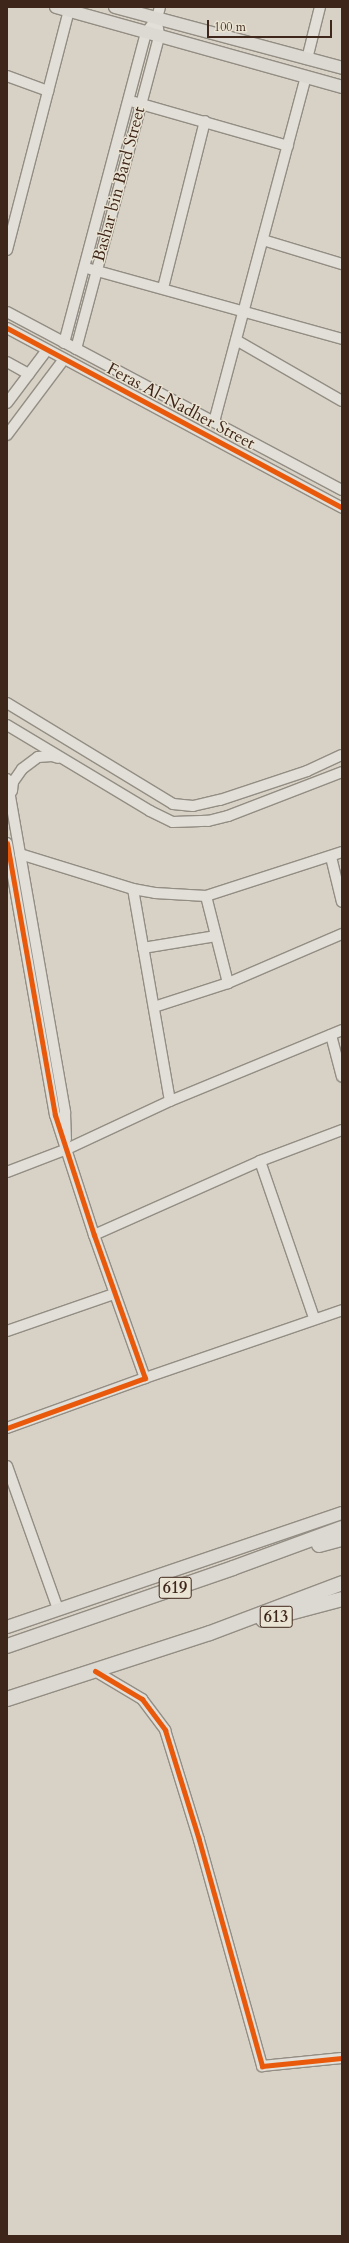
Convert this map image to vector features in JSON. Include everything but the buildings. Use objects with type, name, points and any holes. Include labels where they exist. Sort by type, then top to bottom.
[{"type":"highway","name":"619","points":[[7,1646],[233,1568],[342,1528]]},
{"type":"highway","points":[[233,1568],[342,1539]]},
{"type":"highway","points":[[7,1699],[210,1633],[342,1583]]},
{"type":"highway","name":"613","points":[[210,1633],[342,1599]]},
{"type":"main road","points":[[56,7],[342,87]]},
{"type":"main road","points":[[115,7],[158,13],[307,59],[342,68]]},
{"type":"main road","points":[[7,1627],[342,1513]]},
{"type":"street","points":[[307,59],[320,7]]},
{"type":"street","points":[[7,250],[11,216],[48,91],[69,11]]},
{"type":"street","name":"Bashar bin Bard Street","points":[[64,343],[146,33],[158,13]]},
{"type":"street","name":"Bashar bin Bard Street","points":[[76,349],[159,36],[158,13]]},
{"type":"street","points":[[7,76],[48,91]]},
{"type":"street","points":[[214,422],[306,77]]},
{"type":"street","points":[[128,101],[205,121],[288,146]]},
{"type":"street","points":[[163,288],[205,121]]},
{"type":"street","points":[[263,240],[342,264]]},
{"type":"street","points":[[84,268],[163,288],[342,339]]},
{"type":"street","name":"Feras Al-Nadher Street","points":[[7,312],[342,490]]},
{"type":"street","name":"Feras Al-Nadher Street","points":[[7,328],[342,508]]},
{"type":"street","points":[[236,340],[342,402]]},
{"type":"street","points":[[7,403],[47,350]]},
{"type":"street","points":[[7,435],[64,359]]},
{"type":"street","points":[[7,362],[28,374]]},
{"type":"street","points":[[7,703],[173,804],[193,806],[220,800],[307,771],[342,755]]},
{"type":"street","points":[[7,726],[150,811],[173,822],[208,821],[228,816],[342,772]]},
{"type":"street","points":[[10,799],[13,782],[22,769],[38,757],[52,756],[63,760]]},
{"type":"street","points":[[7,779],[66,1113],[67,1149]]},
{"type":"street","points":[[7,843],[55,1115],[114,1294],[145,1378]]},
{"type":"street","points":[[20,854],[133,889],[155,894],[206,896],[331,857],[342,852]]},
{"type":"street","points":[[331,857],[342,902]]},
{"type":"street","points":[[133,889],[170,1101]]},
{"type":"street","points":[[206,896],[228,983]]},
{"type":"street","points":[[154,1007],[228,983],[342,934]]},
{"type":"street","points":[[143,948],[216,936]]},
{"type":"street","points":[[7,1172],[67,1149],[170,1101],[342,1030]]},
{"type":"street","points":[[331,1035],[342,1077]]},
{"type":"street","points":[[94,1235],[260,1161],[342,1130]]},
{"type":"street","points":[[260,1161],[314,1318]]},
{"type":"street","points":[[7,1331],[114,1294]]},
{"type":"street","points":[[7,1428],[314,1318],[342,1310]]},
{"type":"street","points":[[7,1466],[58,1609]]},
{"type":"street","points":[[95,1671],[142,1699],[165,1730],[199,1840],[262,2066],[342,2058]]},
{"type":"cycle path","points":[[7,328],[342,508]]},
{"type":"cycle path","points":[[7,843],[55,1115],[94,1235],[145,1378],[7,1428]]},
{"type":"cycle path","points":[[95,1671],[142,1699],[165,1730],[199,1840],[262,2066],[342,2058]]}]
